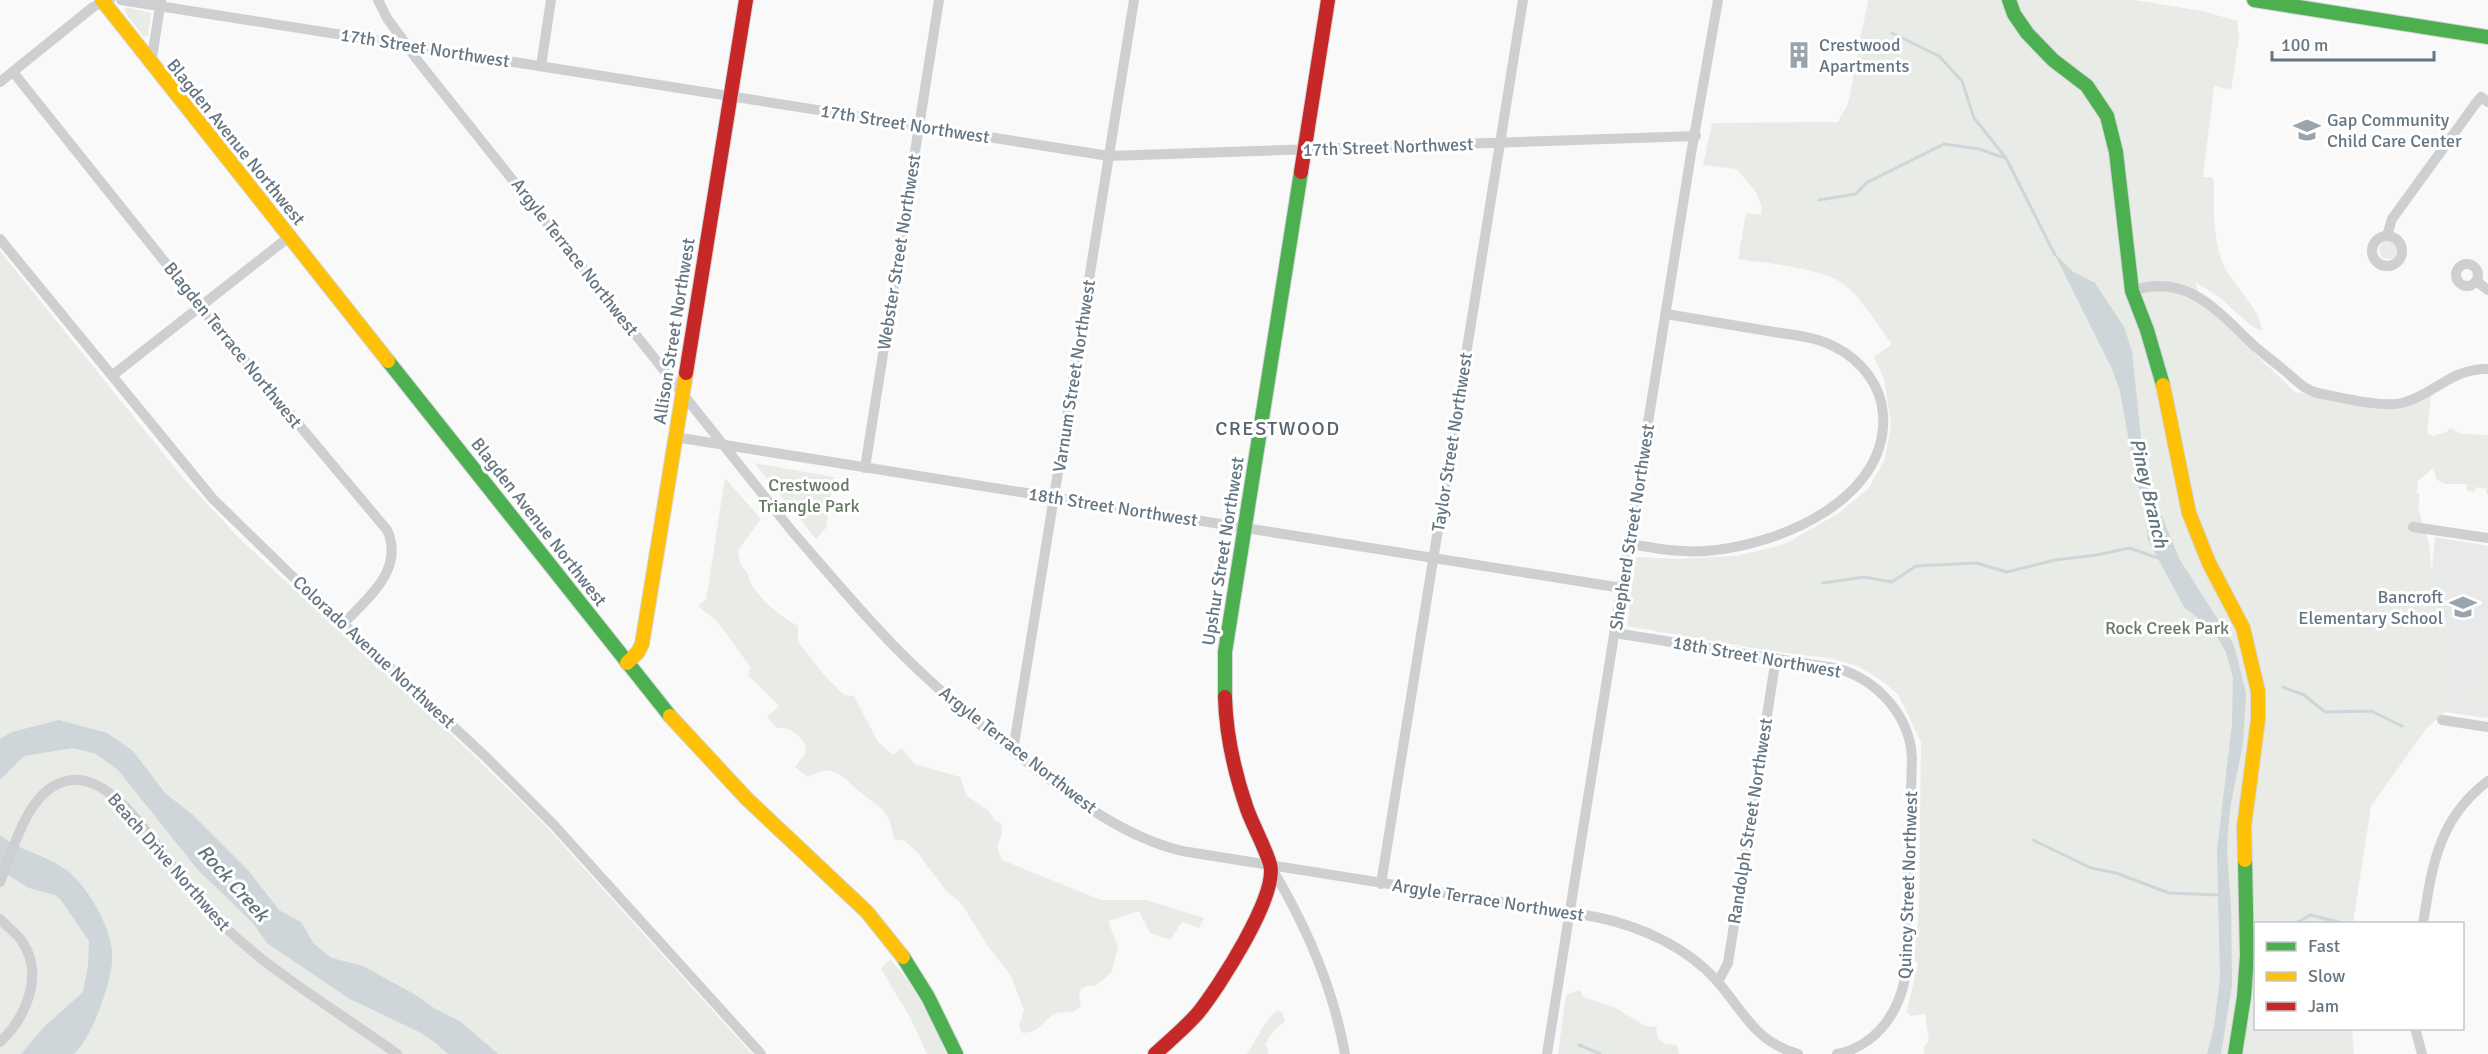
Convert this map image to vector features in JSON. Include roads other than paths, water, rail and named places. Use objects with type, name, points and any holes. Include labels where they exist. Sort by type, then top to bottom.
[{"type":"main road","name":"Allison Street Northwest","points":[[627,663],[638,652],[642,644],[746,0]]},
{"type":"main road","name":"Upshur Street Northwest","points":[[1271,866],[1254,830],[1231,751],[1225,701],[1226,641],[1329,0]]},
{"type":"main road","points":[[2009,0],[2027,33],[2053,60],[2087,86],[2107,116],[2116,152],[2132,291],[2161,375],[2189,513],[2209,563],[2243,628],[2252,655],[2257,682],[2257,731],[2244,833],[2246,972],[2235,1054]]},
{"type":"main road","points":[[2254,0],[2488,37]]},
{"type":"main road","name":"Blagden Avenue Northwest","points":[[106,1],[151,64],[696,747],[761,813],[840,885],[884,931],[921,983],[957,1054]]},
{"type":"main road","points":[[1155,1054],[1196,1015],[1225,977],[1268,890],[1271,866]]},
{"type":"street","name":"17th Street Northwest","points":[[121,0],[161,3],[406,45],[1109,156],[1696,136]]},
{"type":"street","name":"Argyle Terrace Northwest","points":[[378,0],[387,18],[406,45],[803,544],[893,646],[953,702],[1063,790],[1140,837],[1182,852],[1570,913],[1608,920],[1651,934],[1689,958],[1718,982],[1748,1023],[1760,1035],[1779,1047],[1798,1054]]},
{"type":"street","points":[[540,66],[551,0]]},
{"type":"street","name":"Webster Street Northwest","points":[[865,468],[939,0]]},
{"type":"street","name":"Varnum Street Northwest","points":[[1013,751],[1134,0]]},
{"type":"street","name":"Taylor Street Northwest","points":[[1381,884],[1523,0]]},
{"type":"street","name":"Shepherd Street Northwest","points":[[1547,1054],[1691,154],[1696,136],[1718,0]]},
{"type":"street","points":[[0,82],[91,9],[106,1]]},
{"type":"street","points":[[151,64],[161,3]]},
{"type":"street","name":"Blagden Terrace Northwest","points":[[13,72],[389,535],[391,558],[386,575],[381,584],[344,623]]},
{"type":"street","points":[[2387,236],[2392,219],[2484,99]]},
{"type":"street","points":[[113,375],[289,237]]},
{"type":"street","name":"Colorado Avenue Northwest","points":[[0,239],[213,499],[240,527],[488,758],[553,824],[761,1054]]},
{"type":"street","points":[[2476,281],[2488,290]]},
{"type":"street","points":[[2132,291],[2150,286],[2170,287],[2199,297],[2215,308],[2251,343],[2306,389],[2318,393],[2398,404],[2411,400],[2456,374],[2488,369]]},
{"type":"street","points":[[1629,544],[1676,551],[1705,551],[1751,543],[1790,530],[1827,510],[1854,489],[1875,461],[1882,440],[1883,410],[1876,388],[1862,367],[1842,351],[1811,338],[1666,314]]},
{"type":"street","name":"18th Street Northwest","points":[[675,437],[1433,560],[1622,588]]},
{"type":"street","points":[[2413,527],[2488,538]]},
{"type":"street","name":"18th Street Northwest","points":[[1615,633],[1776,658],[1847,672],[1869,683],[1890,702]]},
{"type":"street","name":"Randolph Street Northwest","points":[[1718,982],[1728,963],[1776,658]]},
{"type":"street","name":"Quincy Street Northwest","points":[[1859,1050],[1891,1017],[1900,999],[1905,978],[1912,753],[1906,727],[1890,702]]},
{"type":"street","points":[[2442,720],[2488,727]]},
{"type":"street","name":"Beach Drive Northwest","points":[[0,882],[35,802],[51,787],[72,780],[87,781],[101,786],[122,802],[193,894],[240,944],[281,975],[397,1054]]},
{"type":"street","points":[[2423,922],[2432,868],[2443,836],[2461,808],[2488,781]]},
{"type":"street","name":"Upshur Street Northwest","points":[[1271,866],[1318,960],[1331,996],[1345,1054]]},
{"type":"street","points":[[0,919],[24,945],[31,959],[33,975],[24,1006],[10,1031],[0,1042]]},
{"type":"street","points":[[2415,1030],[2422,1054]]},
{"type":"street","points":[[1837,1054],[1859,1050]]},
{"type":"water","points":[[2054,253],[2072,271],[2095,283],[2124,327],[2132,351],[2141,438],[2150,488],[2180,560],[2234,645],[2246,693],[2243,744],[2228,829],[2232,985],[2221,1054],[2207,1054],[2214,1027],[2220,978],[2217,850],[2232,724],[2233,678],[2226,652],[2213,630],[2184,607],[2148,540],[2146,515],[2133,464],[2120,391],[2112,369]]},
{"type":"water","name":"Rock Creek","points":[[59,720],[107,733],[133,751],[165,793],[193,815],[248,870],[279,910],[301,922],[314,944],[332,958],[363,966],[414,994],[461,1022],[498,1054],[448,1054],[419,1032],[348,998],[267,943],[253,923],[198,870],[118,770],[96,754],[73,748],[24,756],[0,780],[0,739],[12,732]]},
{"type":"water","points":[[0,835],[70,873],[95,905],[107,930],[112,957],[108,984],[92,1026],[83,1043],[73,1054],[21,1054],[44,1027],[83,992],[88,965],[89,941],[61,900],[55,895],[29,888],[0,870]]},
{"type":"waterway","name":"Piney Branch","points":[[1892,33],[1939,56],[1962,81],[1974,118],[2006,158],[2055,255]]},
{"type":"waterway","points":[[1819,200],[1856,194],[1866,183],[1944,144],[1979,149],[2005,158]]},
{"type":"waterway","points":[[1823,583],[1864,577],[1892,582],[1916,566],[1976,563],[2007,572],[2055,560],[2129,548],[2161,559]]},
{"type":"waterway","points":[[2283,687],[2304,695],[2325,712],[2371,711],[2402,726]]},
{"type":"waterway","points":[[2033,840],[2091,868],[2116,873],[2169,893],[2219,895]]},
{"type":"waterway","points":[[2298,922],[2310,915],[2339,922]]},
{"type":"waterway","points":[[1579,1045],[1600,1054]]},
{"type":"place","name":"Crestwood Apartments","points":[[1799,55]]},
{"type":"place","name":"Gap Community Child Care Center","points":[[2307,130]]},
{"type":"place","name":"Bancroft Elementary School","points":[[2463,607]]},
{"type":"district","name":"CRESTWOOD","points":[[1278,428]]},
{"type":"park label","name":"Crestwood Triangle Park","points":[[809,495]]},
{"type":"park label","name":"Rock Creek Park","points":[[2167,628]]}]
